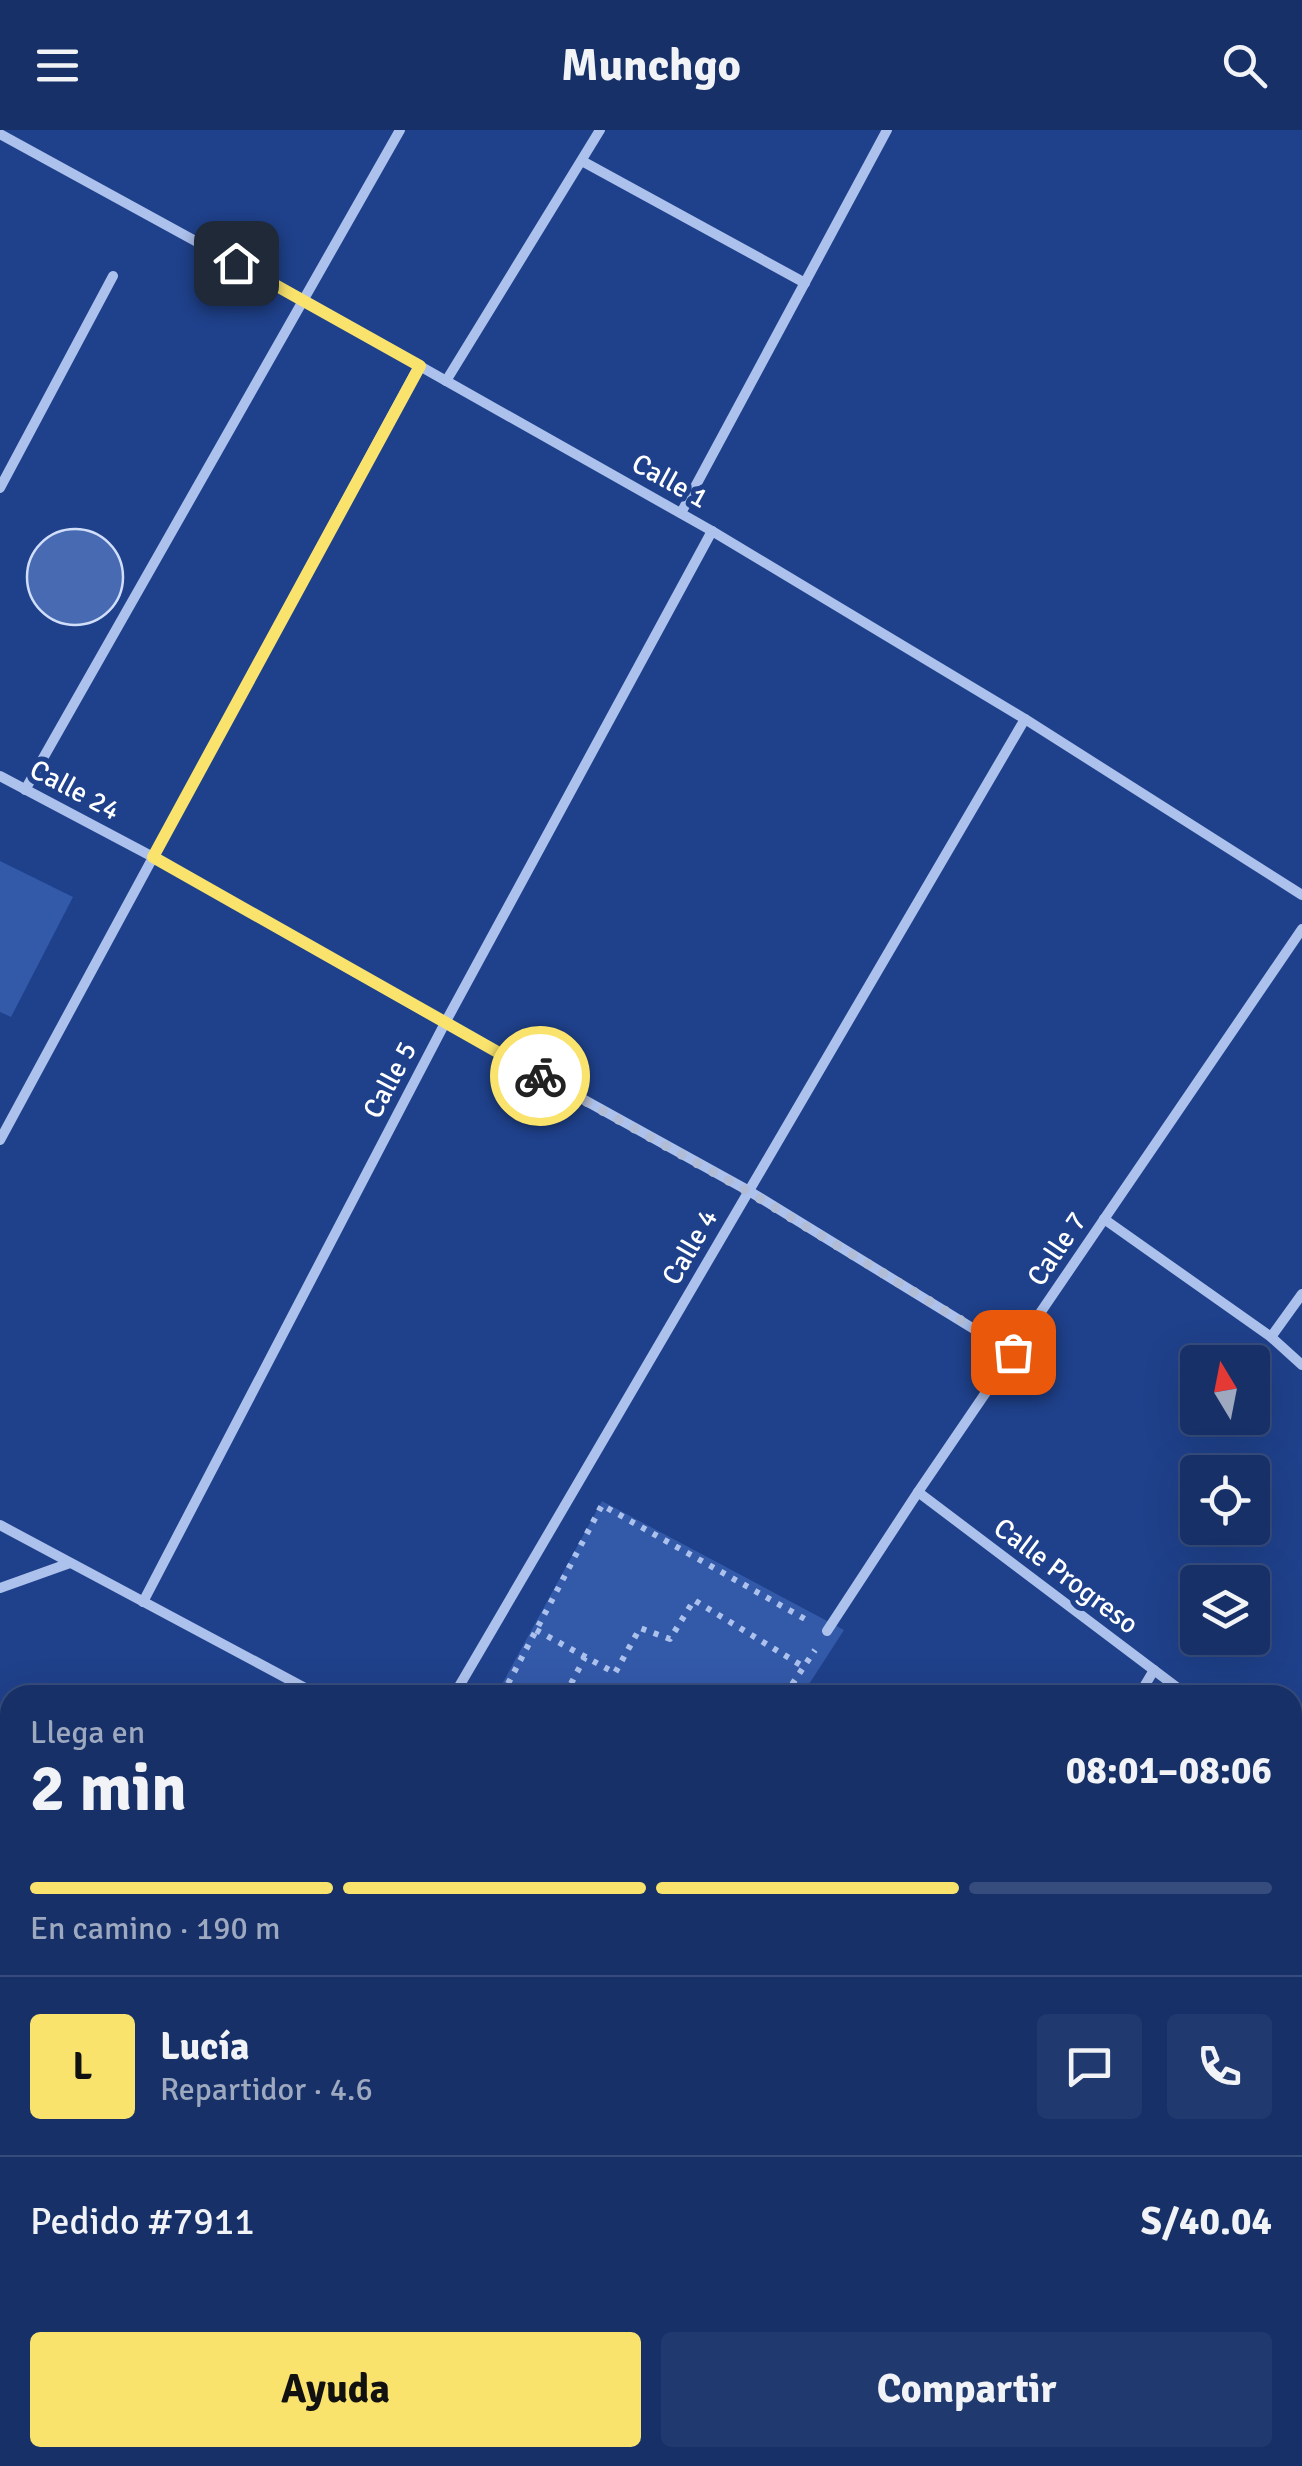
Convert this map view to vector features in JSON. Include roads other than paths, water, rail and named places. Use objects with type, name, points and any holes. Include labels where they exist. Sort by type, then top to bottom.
[{"type":"street","points":[[25,790],[400,130]]},
{"type":"street","points":[[446,381],[600,130]]},
{"type":"street","points":[[680,513],[887,130]]},
{"type":"street","name":"Calle 1","points":[[0,134],[304,300],[712,531],[1025,718],[1302,895]]},
{"type":"street","points":[[582,161],[805,283]]},
{"type":"street","points":[[0,488],[113,276]]},
{"type":"street","points":[[0,1140],[420,366]]},
{"type":"street","name":"Calle 5","points":[[143,1602],[445,1023],[712,531]]},
{"type":"street","name":"Calle 4","points":[[460,1685],[1025,718]]},
{"type":"street","name":"Calle 24","points":[[0,776],[153,857],[749,1192],[1013,1352]]},
{"type":"street","name":"Calle 7","points":[[827,1631],[1302,930]]},
{"type":"street","points":[[1104,1219],[1271,1337],[1302,1365]]},
{"type":"street","points":[[1271,1337],[1302,1294]]},
{"type":"street","name":"Calle Progreso","points":[[918,1492],[1174,1685]]},
{"type":"street","points":[[0,1525],[299,1685]]},
{"type":"street","points":[[0,1588],[70,1562]]},
{"type":"street","points":[[1145,1685],[1154,1670]]}]
